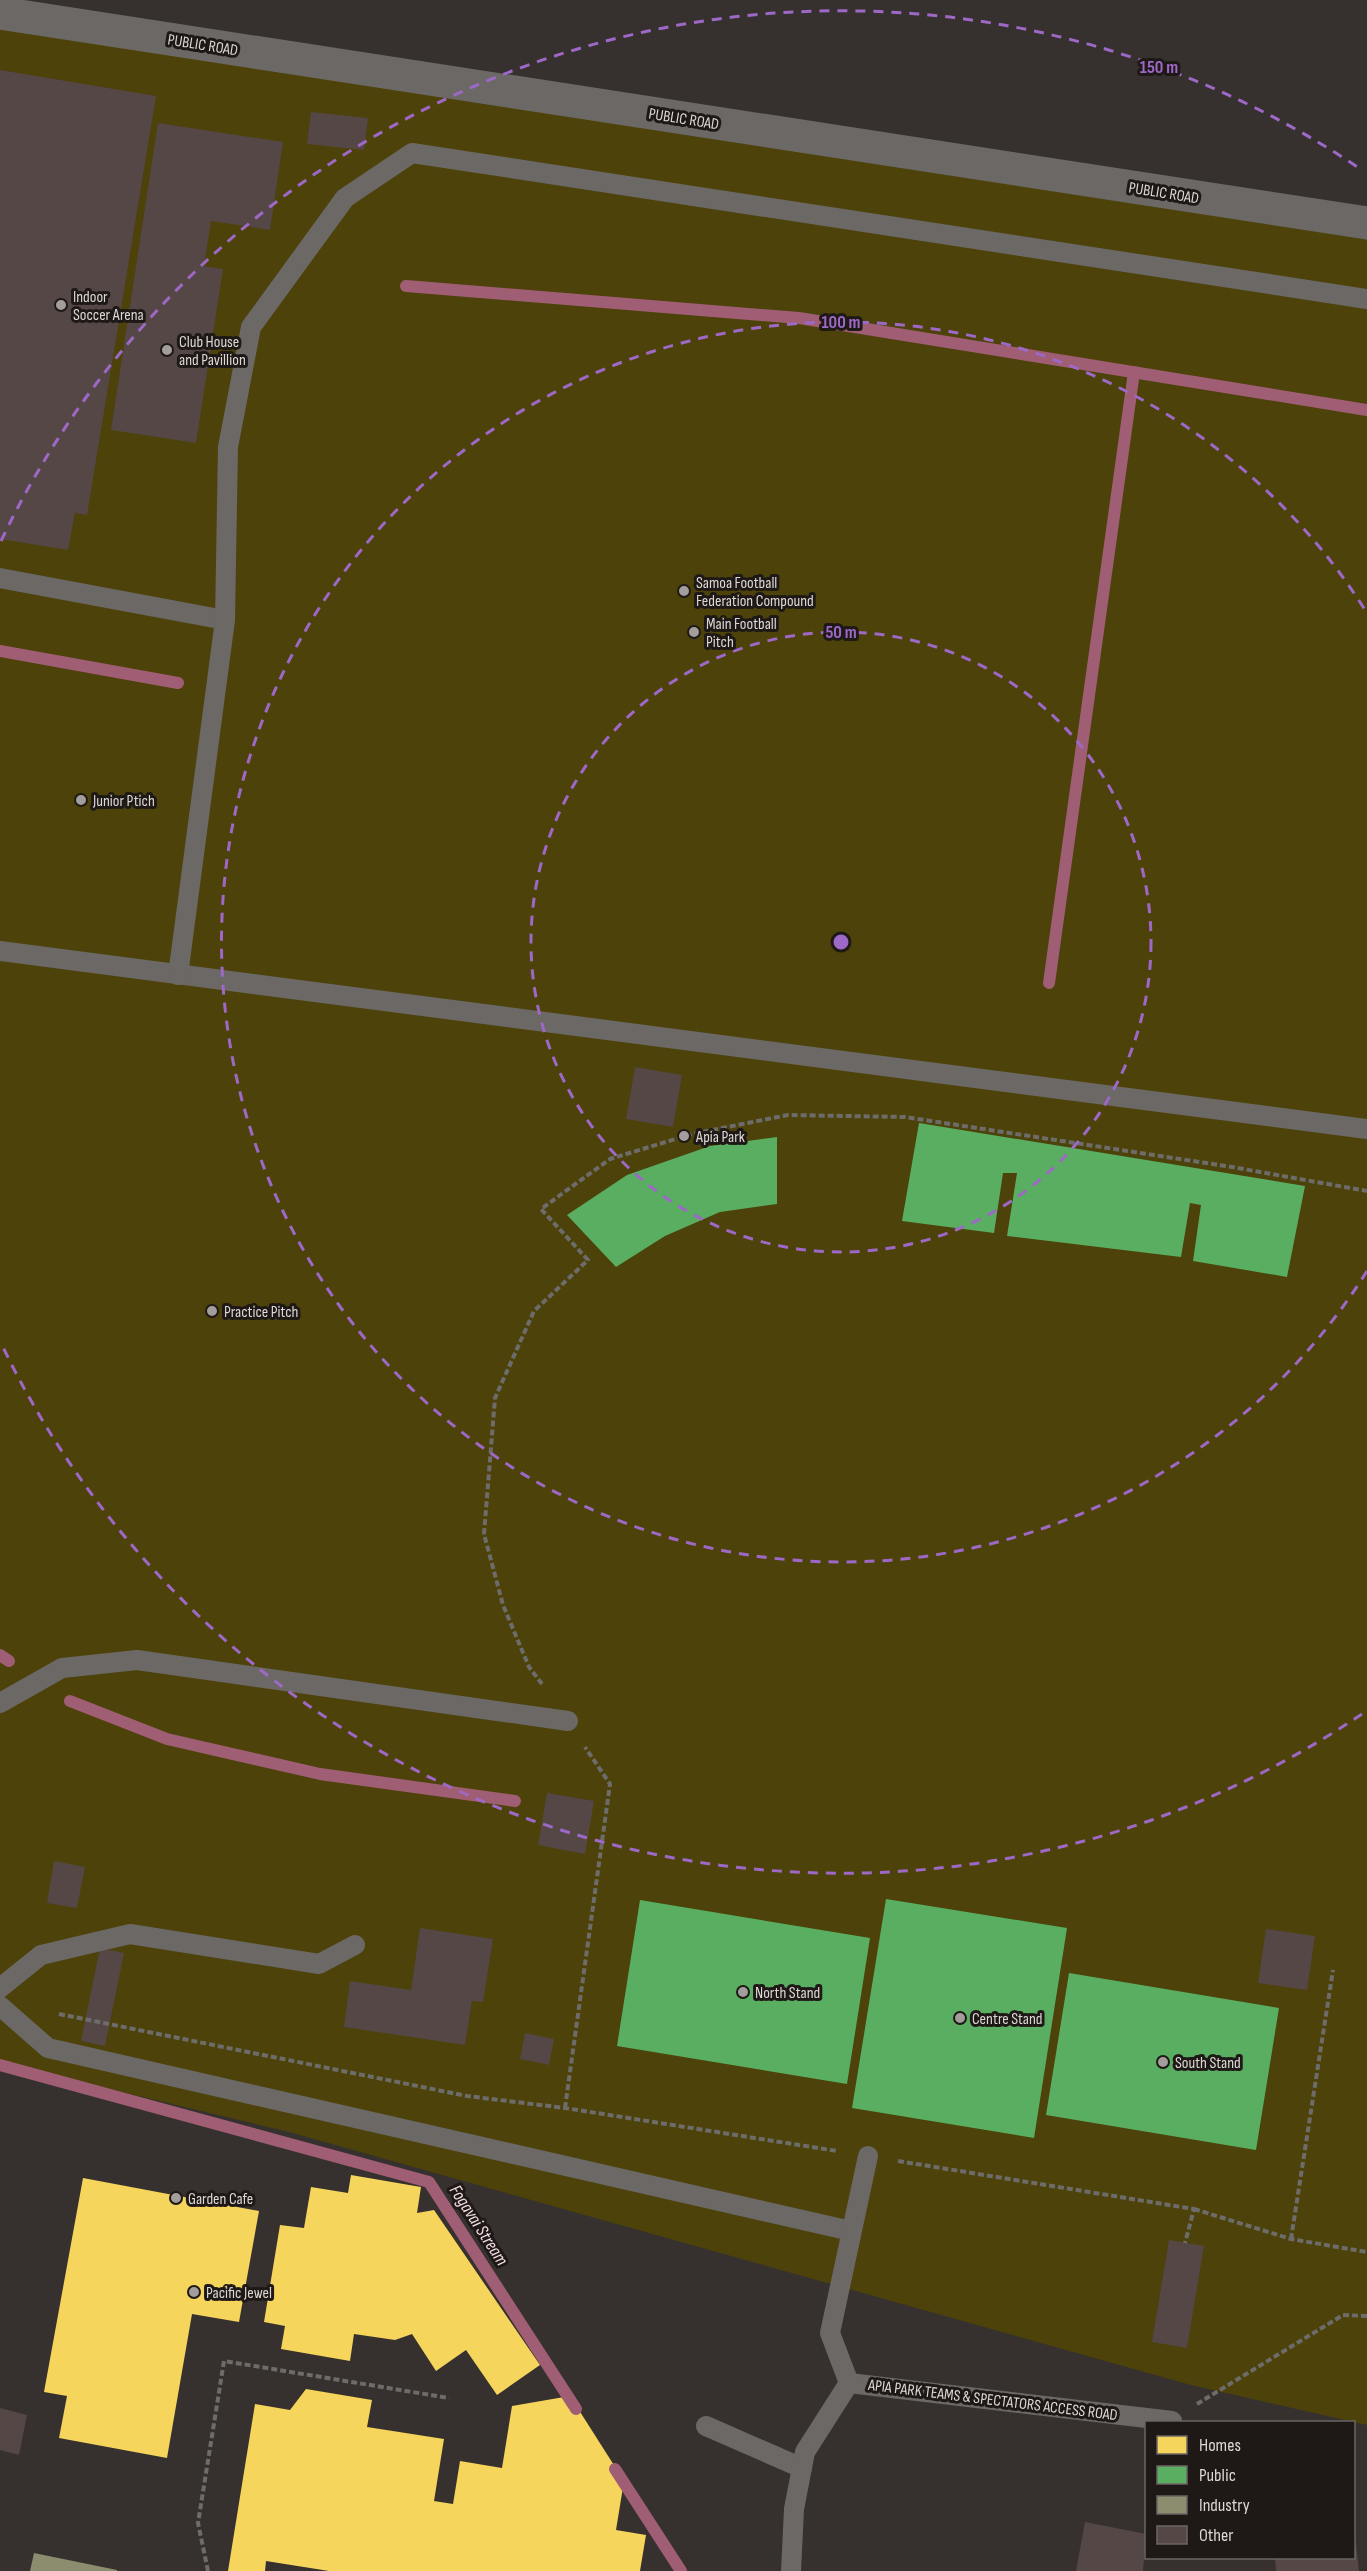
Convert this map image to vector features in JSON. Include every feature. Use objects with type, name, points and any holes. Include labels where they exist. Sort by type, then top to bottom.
[{"type":"street","name":"PUBLIC ROAD","points":[[0,13],[1367,223]]},
{"type":"lane","points":[[178,975],[225,620],[228,447],[251,327],[345,198],[412,153],[1367,299]]},
{"type":"lane","points":[[0,578],[225,620]]},
{"type":"lane","points":[[0,951],[1367,1129]]},
{"type":"lane","points":[[0,1703],[62,1668],[136,1660],[568,1721]]},
{"type":"lane","points":[[0,1988],[41,1954],[130,1934],[319,1964],[355,1945]]},
{"type":"lane","points":[[0,2006],[48,2048],[851,2231]]},
{"type":"lane","name":"APIA PARK TEAMS & SPECTATORS ACCESS ROAD","points":[[849,2383],[830,2334],[868,2156]]},
{"type":"lane","name":"APIA PARK TEAMS & SPECTATORS ACCESS ROAD","points":[[849,2383],[1172,2421]]},
{"type":"lane","name":"APIA PARK TEAMS & SPECTATORS ACCESS ROAD","points":[[791,2571],[794,2509],[805,2452],[849,2383]]},
{"type":"lane","points":[[706,2426],[802,2468]]},
{"type":"path","points":[[565,2108],[610,1784],[529,1666],[503,1605],[484,1534],[495,1398],[534,1311],[588,1260],[541,1209],[610,1159],[692,1134],[788,1115],[905,1116],[1232,1167],[1367,1191]]},
{"type":"path","points":[[1291,2239],[1333,1970]]},
{"type":"path","points":[[53,2013],[467,2096],[565,2108],[1194,2209],[1291,2239],[1367,2252]]},
{"type":"path","points":[[1185,2243],[1194,2209]]},
{"type":"path","points":[[1188,2409],[1343,2315],[1367,2316]]},
{"type":"path","points":[[208,2571],[198,2523],[224,2361],[449,2398]]},
{"type":"shaded area","name":"Apia Park","points":[[0,27],[1367,208],[1367,2425],[1191,2385],[289,2132],[0,2063]]},
{"type":"building: Homes","points":[[351,2175],[421,2187],[417,2213],[434,2210],[540,2365],[497,2395],[466,2350],[436,2371],[412,2334],[395,2340],[354,2334],[350,2361],[281,2349],[285,2326],[264,2322],[280,2225],[304,2228],[311,2187],[348,2193]]},
{"type":"building: Homes","points":[[83,2178],[259,2211],[239,2322],[192,2314],[167,2458],[59,2438],[67,2396],[44,2392]]},
{"type":"building: Homes","points":[[306,2389],[372,2400],[367,2427],[444,2439],[434,2501],[453,2504],[460,2461],[502,2468],[512,2406],[570,2396],[624,2481],[616,2530],[646,2535],[640,2571],[329,2571],[266,2561],[265,2571],[228,2571],[255,2404],[290,2410]]},
{"type":"building: Public","points":[[919,1123],[1305,1186],[1287,1277],[1193,1261],[1201,1205],[1190,1203],[1181,1257],[1007,1236],[1017,1173],[1003,1173],[994,1233],[902,1221]]},
{"type":"building: Public","points":[[777,1137],[777,1204],[720,1212],[665,1236],[616,1267],[567,1215],[627,1175],[710,1146]]},
{"type":"building: Public","name":"Centre Stand","points":[[886,1899],[1067,1928],[1034,2138],[852,2108]]},
{"type":"building: Public","name":"North Stand","points":[[640,1900],[870,1938],[847,2084],[617,2046]]},
{"type":"building: Public","name":"South Stand","points":[[1069,1973],[1279,2008],[1256,2150],[1046,2115]]},
{"type":"building: Industry","points":[[34,2553],[117,2570],[117,2571],[30,2571]]},
{"type":"building: Other","name":"Indoor Soccer Arena","points":[[0,70],[156,96],[87,515],[75,513],[68,550],[0,539]]},
{"type":"building: Other","points":[[311,112],[368,118],[364,150],[307,144]]},
{"type":"building: Other","name":"Club House and Pavillion","points":[[158,123],[283,142],[270,230],[211,221],[204,266],[223,269],[196,443],[111,430]]},
{"type":"building: Other","points":[[635,1067],[682,1075],[673,1127],[626,1119]]},
{"type":"building: Other","points":[[547,1793],[594,1801],[585,1854],[538,1845]]},
{"type":"building: Other","points":[[54,1861],[85,1867],[77,1908],[47,1903]]},
{"type":"building: Other","points":[[420,1928],[493,1939],[483,2002],[472,2001],[465,2045],[344,2027],[350,1981],[411,1990]]},
{"type":"building: Other","points":[[1266,1929],[1315,1936],[1307,1990],[1258,1983]]},
{"type":"building: Other","points":[[100,1948],[124,1953],[105,2046],[81,2041]]},
{"type":"building: Other","points":[[525,2033],[554,2039],[549,2065],[520,2059]]},
{"type":"building: Other","points":[[1169,2240],[1204,2246],[1187,2348],[1152,2342]]},
{"type":"building: Other","points":[[0,2408],[27,2415],[19,2455],[0,2450]]},
{"type":"building: Other","points":[[1085,2522],[1145,2534],[1143,2571],[1076,2571]]},
{"type":"building: Other","points":[[1356,2543],[1359,2571],[1276,2571],[1275,2559],[1355,2559]]},
{"type":"waterway","points":[[406,286],[799,318],[1367,410]]},
{"type":"waterway","points":[[1049,983],[1134,372]]},
{"type":"waterway","points":[[0,651],[178,683]]},
{"type":"waterway","points":[[0,1655],[9,1661]]},
{"type":"waterway","points":[[70,1701],[167,1739],[320,1774],[515,1801]]},
{"type":"waterway","name":"Fogavai Stream","points":[[0,2065],[429,2182],[576,2409]]},
{"type":"waterway","name":"Fogavai Stream","points":[[615,2469],[681,2571]]},
{"type":"place","name":"Indoor Soccer Arena","points":[[61,305]]},
{"type":"place","name":"Club House and Pavillion","points":[[167,350]]},
{"type":"place","name":"Samoa Football Federation Compound","points":[[684,591]]},
{"type":"place","name":"Main Football Pitch","points":[[694,632]]},
{"type":"place","name":"Junior Ptich","points":[[81,800]]},
{"type":"place","name":"Apia Park","points":[[684,1136]]},
{"type":"place","name":"Practice Pitch","points":[[212,1311]]},
{"type":"place","name":"North Stand","points":[[743,1992]]},
{"type":"place","name":"Centre Stand","points":[[960,2018]]},
{"type":"place","name":"South Stand","points":[[1163,2062]]},
{"type":"place","name":"Garden Cafe","points":[[176,2198]]},
{"type":"place","name":"Pacific Jewel","points":[[194,2292]]}]
